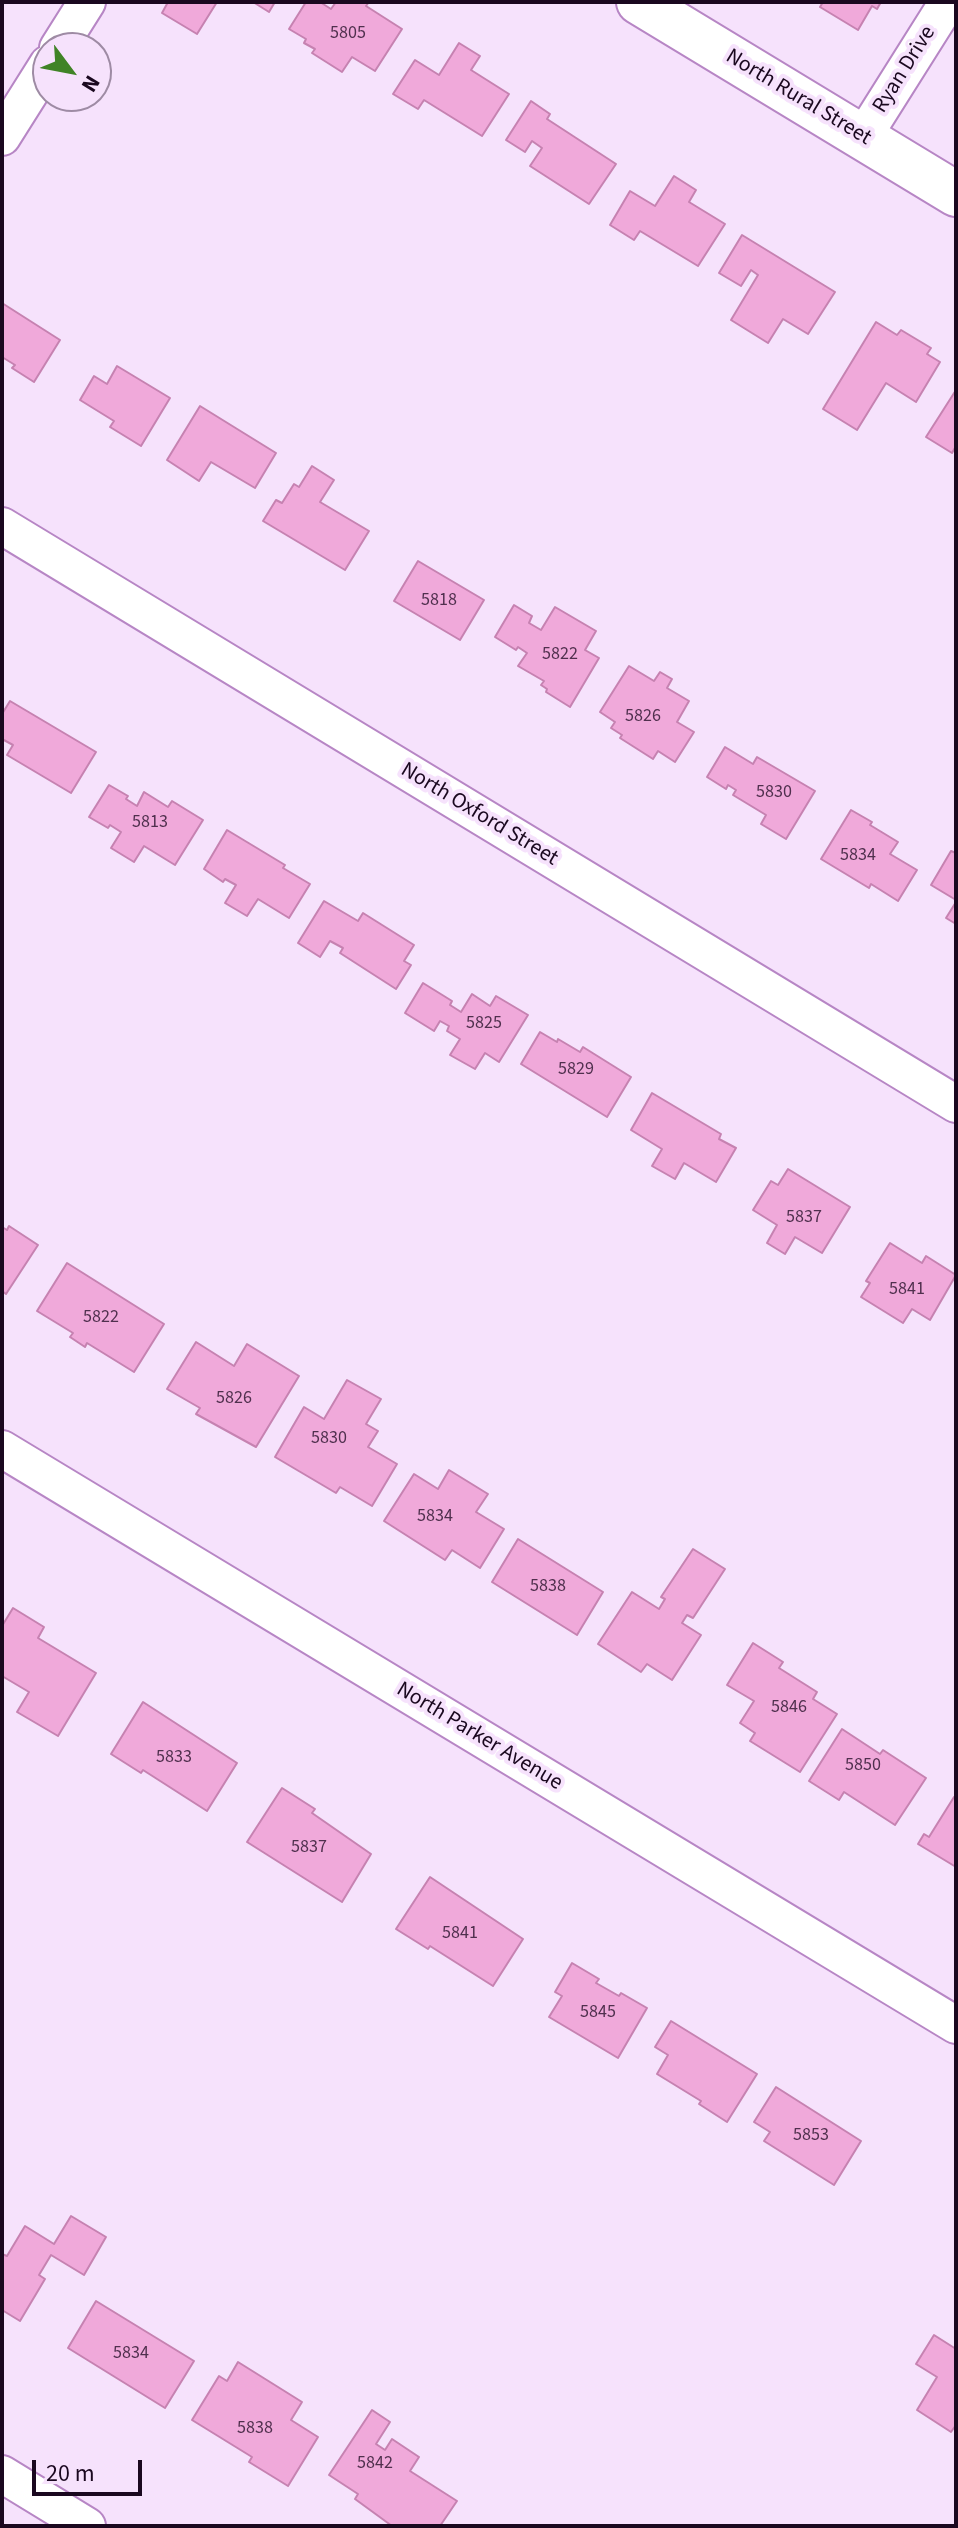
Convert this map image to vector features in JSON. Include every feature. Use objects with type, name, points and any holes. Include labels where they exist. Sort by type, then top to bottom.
[{"type":"street","points":[[68,32],[87,2]]},
{"type":"street","name":"North Rural Street","points":[[639,2],[956,194]]},
{"type":"street","name":"Ryan Drive","points":[[863,137],[948,2]]},
{"type":"street","points":[[2,137],[32,89]]},
{"type":"street","name":"North Oxford Street","points":[[2,526],[956,1104]]},
{"type":"street","name":"North Parker Avenue","points":[[2,1449],[956,2025]]},
{"type":"street","points":[[2,2474],[87,2526]]},
{"type":"building","points":[[168,2],[217,2],[197,34],[162,13]]},
{"type":"building","points":[[253,2],[275,2],[269,12]]},
{"type":"building","points":[[306,2],[320,2],[331,9],[336,2],[369,2],[366,6],[402,29],[375,71],[352,57],[342,72],[312,53],[315,49],[304,43],[306,39],[289,29]]},
{"type":"building","points":[[823,2],[881,2],[877,9],[872,6],[858,30],[820,7]]},
{"type":"building","points":[[459,43],[480,56],[471,70],[509,94],[482,136],[424,100],[418,109],[393,94],[415,60],[439,75]]},
{"type":"building","points":[[531,101],[550,114],[547,119],[616,164],[589,204],[530,166],[542,148],[532,141],[525,152],[506,140]]},
{"type":"building","points":[[674,176],[696,190],[689,202],[725,224],[698,266],[640,231],[634,240],[610,225],[630,191],[655,206]]},
{"type":"building","points":[[742,235],[835,292],[808,334],[783,319],[768,343],[731,320],[758,275],[751,270],[741,286],[719,273]]},
{"type":"building","points":[[2,303],[60,340],[34,382],[12,368],[15,365],[2,357]]},
{"type":"building","points":[[876,322],[897,335],[901,330],[931,348],[927,354],[940,362],[916,402],[886,383],[857,430],[823,409]]},
{"type":"building","points":[[117,366],[170,398],[141,446],[110,427],[114,421],[80,400],[94,376],[107,384]]},
{"type":"building","points":[[956,390],[956,446],[952,453],[926,437]]},
{"type":"building","points":[[200,406],[276,453],[255,488],[211,462],[199,481],[167,460]]},
{"type":"building","points":[[312,466],[334,480],[320,502],[369,531],[345,570],[263,521],[276,500],[282,503],[294,484],[299,487]]},
{"type":"building","points":[[418,561],[484,600],[460,640],[394,601]]},
{"type":"building","points":[[514,605],[532,616],[529,623],[541,630],[555,607],[596,631],[585,650],[599,658],[570,707],[546,692],[547,689],[541,685],[544,681],[518,666],[527,653],[495,637]]},
{"type":"building","points":[[629,666],[654,681],[660,672],[672,679],[667,688],[689,701],[677,722],[694,732],[675,762],[658,751],[653,759],[620,738],[622,735],[611,728],[615,722],[600,712]]},
{"type":"building","points":[[10,701],[96,752],[71,793],[7,755],[13,745],[2,739],[2,714]]},
{"type":"building","points":[[725,747],[753,764],[757,757],[815,791],[786,839],[761,824],[766,815],[733,795],[736,790],[728,785],[726,789],[707,777]]},
{"type":"building","points":[[109,785],[128,796],[126,799],[137,806],[144,792],[168,807],[172,801],[203,820],[175,865],[144,846],[134,862],[111,848],[121,832],[89,817]]},
{"type":"building","points":[[851,810],[898,842],[890,854],[917,870],[898,901],[871,884],[869,888],[821,859]]},
{"type":"building","points":[[227,830],[310,884],[289,918],[258,899],[247,916],[225,903],[236,885],[225,879],[223,882],[204,869]]},
{"type":"building","points":[[951,851],[956,853],[956,900],[931,885]]},
{"type":"building","points":[[324,901],[358,921],[363,913],[414,945],[404,961],[411,965],[396,989],[340,953],[343,948],[330,941],[320,957],[298,943]]},
{"type":"building","points":[[956,902],[956,924],[946,918]]},
{"type":"building","points":[[423,983],[452,1001],[450,1005],[461,1012],[472,994],[490,1006],[496,996],[528,1015],[499,1062],[485,1053],[475,1069],[450,1055],[460,1039],[447,1031],[449,1026],[440,1021],[434,1031],[405,1013]]},
{"type":"building","points":[[540,1032],[580,1052],[583,1047],[631,1077],[607,1117],[521,1064]]},
{"type":"building","points":[[652,1093],[721,1134],[719,1139],[736,1148],[716,1182],[684,1163],[675,1179],[652,1166],[662,1149],[631,1130]]},
{"type":"building","points":[[788,1169],[850,1207],[822,1253],[795,1237],[785,1254],[767,1243],[777,1225],[753,1210],[771,1181],[778,1185]]},
{"type":"building","points":[[9,1226],[38,1245],[6,1294],[2,1291],[2,1227],[7,1230]]},
{"type":"building","points":[[890,1243],[922,1263],[926,1256],[956,1275],[930,1320],[912,1309],[903,1323],[861,1297],[870,1283],[866,1281]]},
{"type":"building","points":[[67,1263],[164,1324],[134,1372],[87,1343],[85,1347],[70,1337],[73,1333],[37,1311]]},
{"type":"building","points":[[196,1342],[234,1366],[247,1344],[299,1376],[256,1447],[196,1414],[200,1408],[167,1389]]},
{"type":"building","points":[[347,1380],[381,1399],[366,1424],[378,1431],[368,1447],[397,1464],[372,1506],[340,1487],[336,1493],[275,1457],[304,1407],[324,1419]]},
{"type":"building","points":[[449,1470],[488,1494],[476,1512],[504,1529],[480,1568],[452,1550],[445,1560],[384,1521],[414,1474],[438,1489]]},
{"type":"building","points":[[518,1539],[603,1592],[577,1635],[492,1582]]},
{"type":"building","points":[[693,1549],[725,1569],[693,1618],[687,1615],[682,1623],[701,1635],[672,1680],[647,1664],[641,1672],[598,1644],[632,1592],[659,1609],[665,1599],[661,1597]]},
{"type":"building","points":[[13,1608],[44,1627],[38,1638],[96,1673],[58,1736],[17,1712],[29,1692],[2,1676],[2,1626]]},
{"type":"building","points":[[753,1643],[783,1662],[779,1668],[817,1692],[813,1699],[837,1714],[800,1772],[750,1741],[755,1733],[740,1723],[754,1701],[727,1685]]},
{"type":"building","points":[[143,1702],[237,1763],[207,1811],[143,1770],[141,1773],[111,1754]]},
{"type":"building","points":[[842,1729],[880,1754],[883,1750],[926,1778],[895,1825],[844,1792],[839,1800],[809,1781]]},
{"type":"building","points":[[282,1788],[315,1809],[312,1813],[371,1854],[342,1902],[247,1842]]},
{"type":"building","points":[[954,1797],[956,1867],[918,1844],[924,1834],[929,1837]]},
{"type":"building","points":[[430,1877],[523,1939],[493,1986],[430,1946],[428,1949],[396,1929]]},
{"type":"building","points":[[572,1963],[599,1979],[596,1983],[647,2008],[618,2058],[549,2017],[562,1996],[555,1992]]},
{"type":"building","points":[[671,2021],[757,2074],[727,2122],[699,2104],[701,2101],[657,2074],[668,2055],[655,2047]]},
{"type":"building","points":[[776,2087],[861,2141],[834,2185],[764,2141],[770,2132],[754,2122]]},
{"type":"building","points":[[71,2216],[106,2237],[84,2275],[51,2255],[39,2275],[45,2279],[20,2321],[2,2310],[2,2254],[7,2256],[25,2226],[54,2244]]},
{"type":"building","points":[[96,2301],[194,2361],[165,2408],[68,2348]]},
{"type":"building","points":[[934,2335],[956,2349],[956,2425],[951,2432],[917,2410],[937,2377],[916,2364]]},
{"type":"building","points":[[238,2362],[302,2402],[291,2420],[318,2437],[288,2486],[249,2462],[252,2457],[192,2420],[219,2376],[227,2381]]},
{"type":"building","points":[[372,2410],[390,2422],[376,2444],[385,2450],[392,2439],[419,2457],[410,2471],[457,2501],[440,2526],[392,2526],[355,2499],[358,2494],[329,2475]]}]
